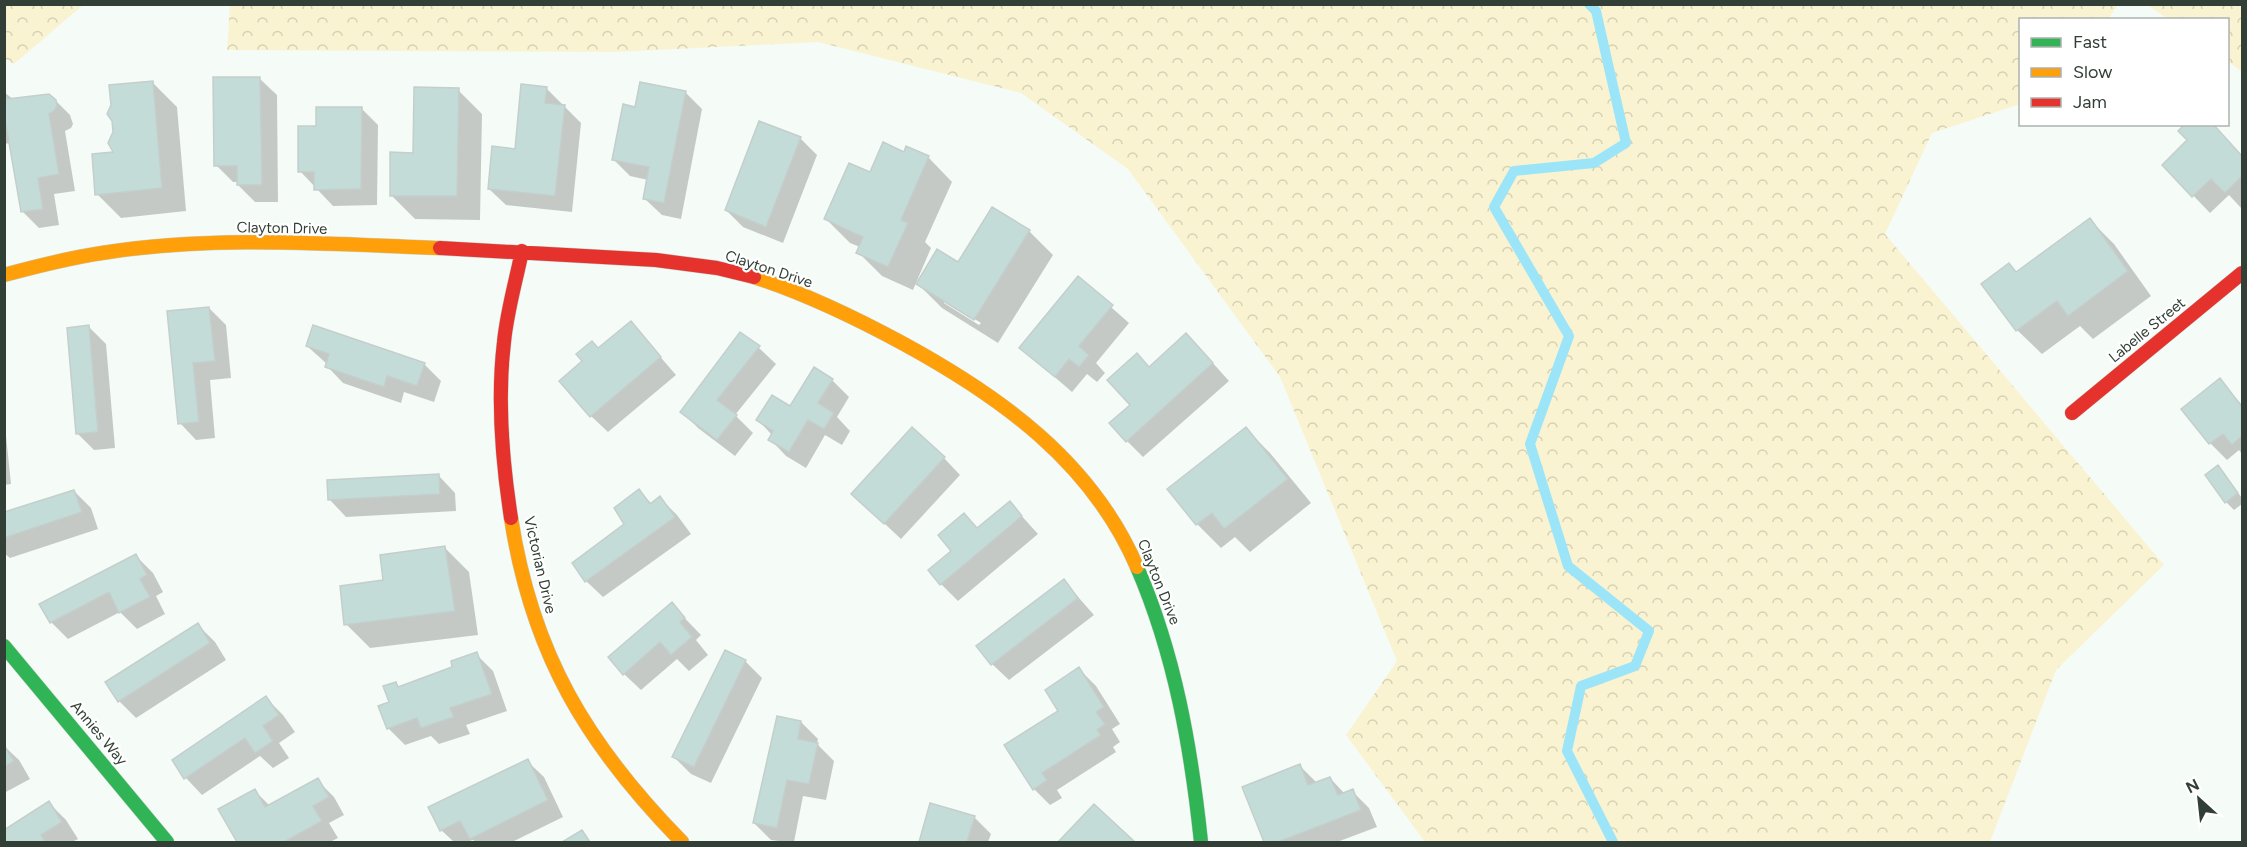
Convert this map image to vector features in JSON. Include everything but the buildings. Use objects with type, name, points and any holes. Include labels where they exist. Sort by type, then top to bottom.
[{"type":"street","name":"Clayton Drive","points":[[4,275],[25,268],[86,256],[147,248],[221,243],[522,251],[682,263],[732,271],[789,289],[844,313],[941,364],[982,389],[1020,418],[1078,472],[1102,502],[1121,533],[1152,600],[1175,674],[1189,752],[1201,843]]},
{"type":"street","name":"Victorian Drive","points":[[522,251],[504,339],[501,386],[506,480],[514,538],[526,596],[546,651],[575,708],[598,745],[631,788],[682,843]]},
{"type":"street","name":"Labelle Street","points":[[2072,413],[2242,273]]},
{"type":"street","name":"Annies Way","points":[[4,646],[167,843]]},
{"type":"green space","points":[[230,4],[2118,5],[2109,18],[2019,18],[2019,104],[1932,133],[1885,234],[2164,565],[2056,670],[1990,842],[1425,842],[1346,735],[1397,661],[1280,377],[1128,169],[1021,93],[818,42],[614,52],[227,50]]},
{"type":"green space","points":[[4,5],[83,5],[14,64],[5,59]]},
{"type":"green space","points":[[2147,5],[2242,5],[2242,72],[2229,62],[2229,18],[2166,18]]},
{"type":"waterway","points":[[1589,4],[1596,11],[1626,143],[1594,163],[1514,171],[1494,207],[1569,336],[1530,444],[1568,566],[1649,631],[1635,666],[1581,686],[1567,751],[1613,842]]},
{"type":"traffic: fast","points":[[1137,567],[1162,634],[1180,702],[1201,842]]},
{"type":"traffic: fast","points":[[4,646],[167,842]]},
{"type":"traffic: slow","points":[[4,275],[90,255],[144,247],[186,244],[271,242],[440,248]]},
{"type":"traffic: slow","points":[[754,277],[812,299],[886,334],[940,364],[1008,410],[1069,464],[1095,495],[1118,529],[1137,567]]},
{"type":"traffic: slow","points":[[511,518],[520,567],[533,612],[549,655],[569,695],[618,770],[682,842]]},
{"type":"traffic: jam","points":[[440,248],[656,260],[717,268],[754,277]]},
{"type":"traffic: jam","points":[[511,518],[503,452],[501,386],[505,330],[522,251]]},
{"type":"traffic: jam","points":[[2072,413],[2242,273]]}]
